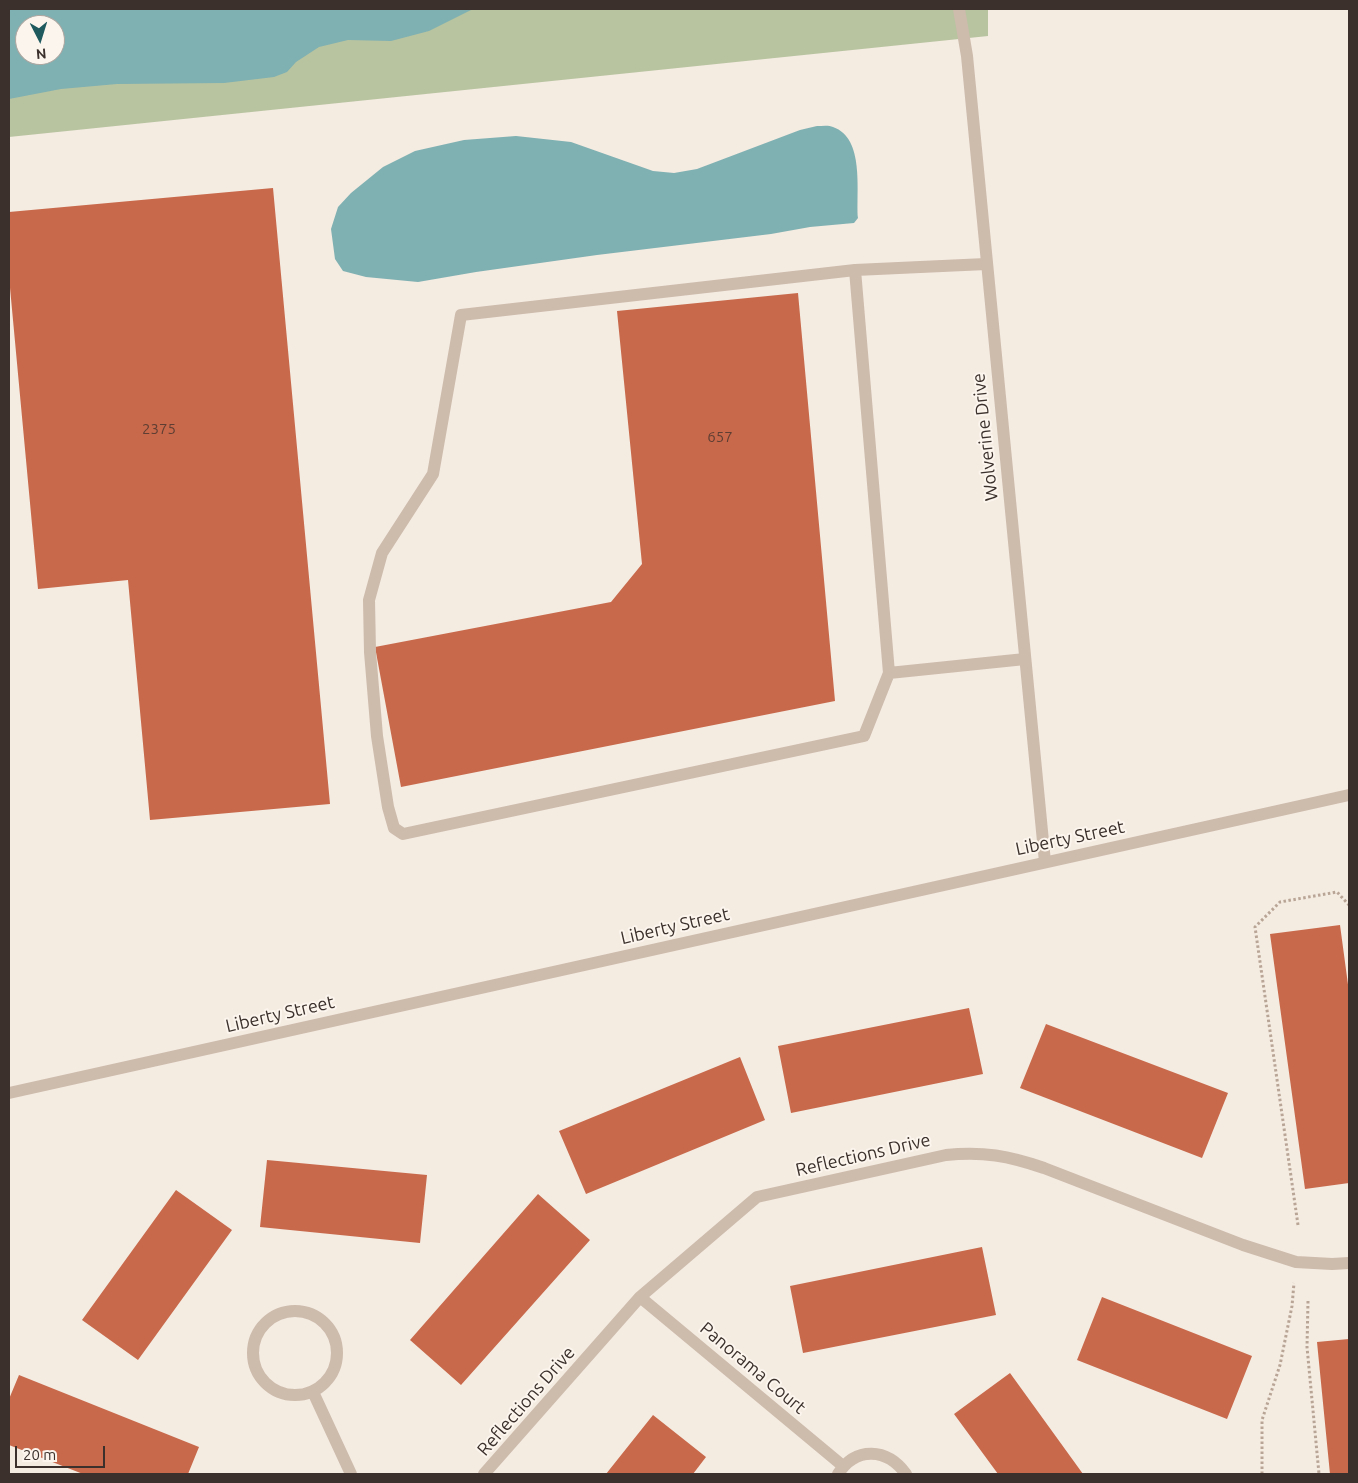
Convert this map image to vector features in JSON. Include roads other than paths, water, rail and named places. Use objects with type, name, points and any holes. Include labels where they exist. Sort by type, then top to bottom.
[{"type":"street","name":"Wolverine Drive","points":[[959,9],[967,56],[1045,862]]},
{"type":"street","points":[[855,270],[889,673],[864,736],[403,834],[394,828],[388,807],[377,736],[370,652],[369,600],[382,553],[433,474],[461,315],[855,270],[986,264]]},
{"type":"street","points":[[889,673],[1025,660]]},
{"type":"street","name":"Liberty Street","points":[[9,1093],[1349,795]]},
{"type":"street","name":"Reflections Drive","points":[[484,1474],[640,1297],[757,1197],[946,1155],[971,1152],[996,1154],[1044,1168],[1243,1245],[1296,1262],[1349,1263]]},
{"type":"street","name":"Panorama Court","points":[[640,1297],[840,1470],[852,1458],[864,1454],[877,1454],[888,1457],[899,1464],[906,1474]]},
{"type":"street","points":[[298,1311],[311,1314],[323,1322],[332,1332],[337,1346],[335,1366],[324,1384],[313,1392],[285,1395],[272,1389],[262,1380],[254,1367],[252,1353],[254,1340],[261,1327],[271,1318],[284,1312],[298,1311]]},
{"type":"street","points":[[313,1392],[351,1474]]},
{"type":"water","points":[[9,9],[473,9],[429,31],[391,41],[348,40],[319,47],[296,62],[287,72],[274,77],[224,83],[117,84],[61,89],[9,99]]},
{"type":"water","points":[[817,126],[833,127],[843,133],[850,142],[857,167],[858,180],[858,218],[854,223],[597,255],[418,282],[366,277],[343,271],[335,259],[331,229],[338,207],[351,193],[383,167],[415,151],[464,140],[516,136],[571,142],[653,171],[674,173],[697,169],[800,130]]}]
